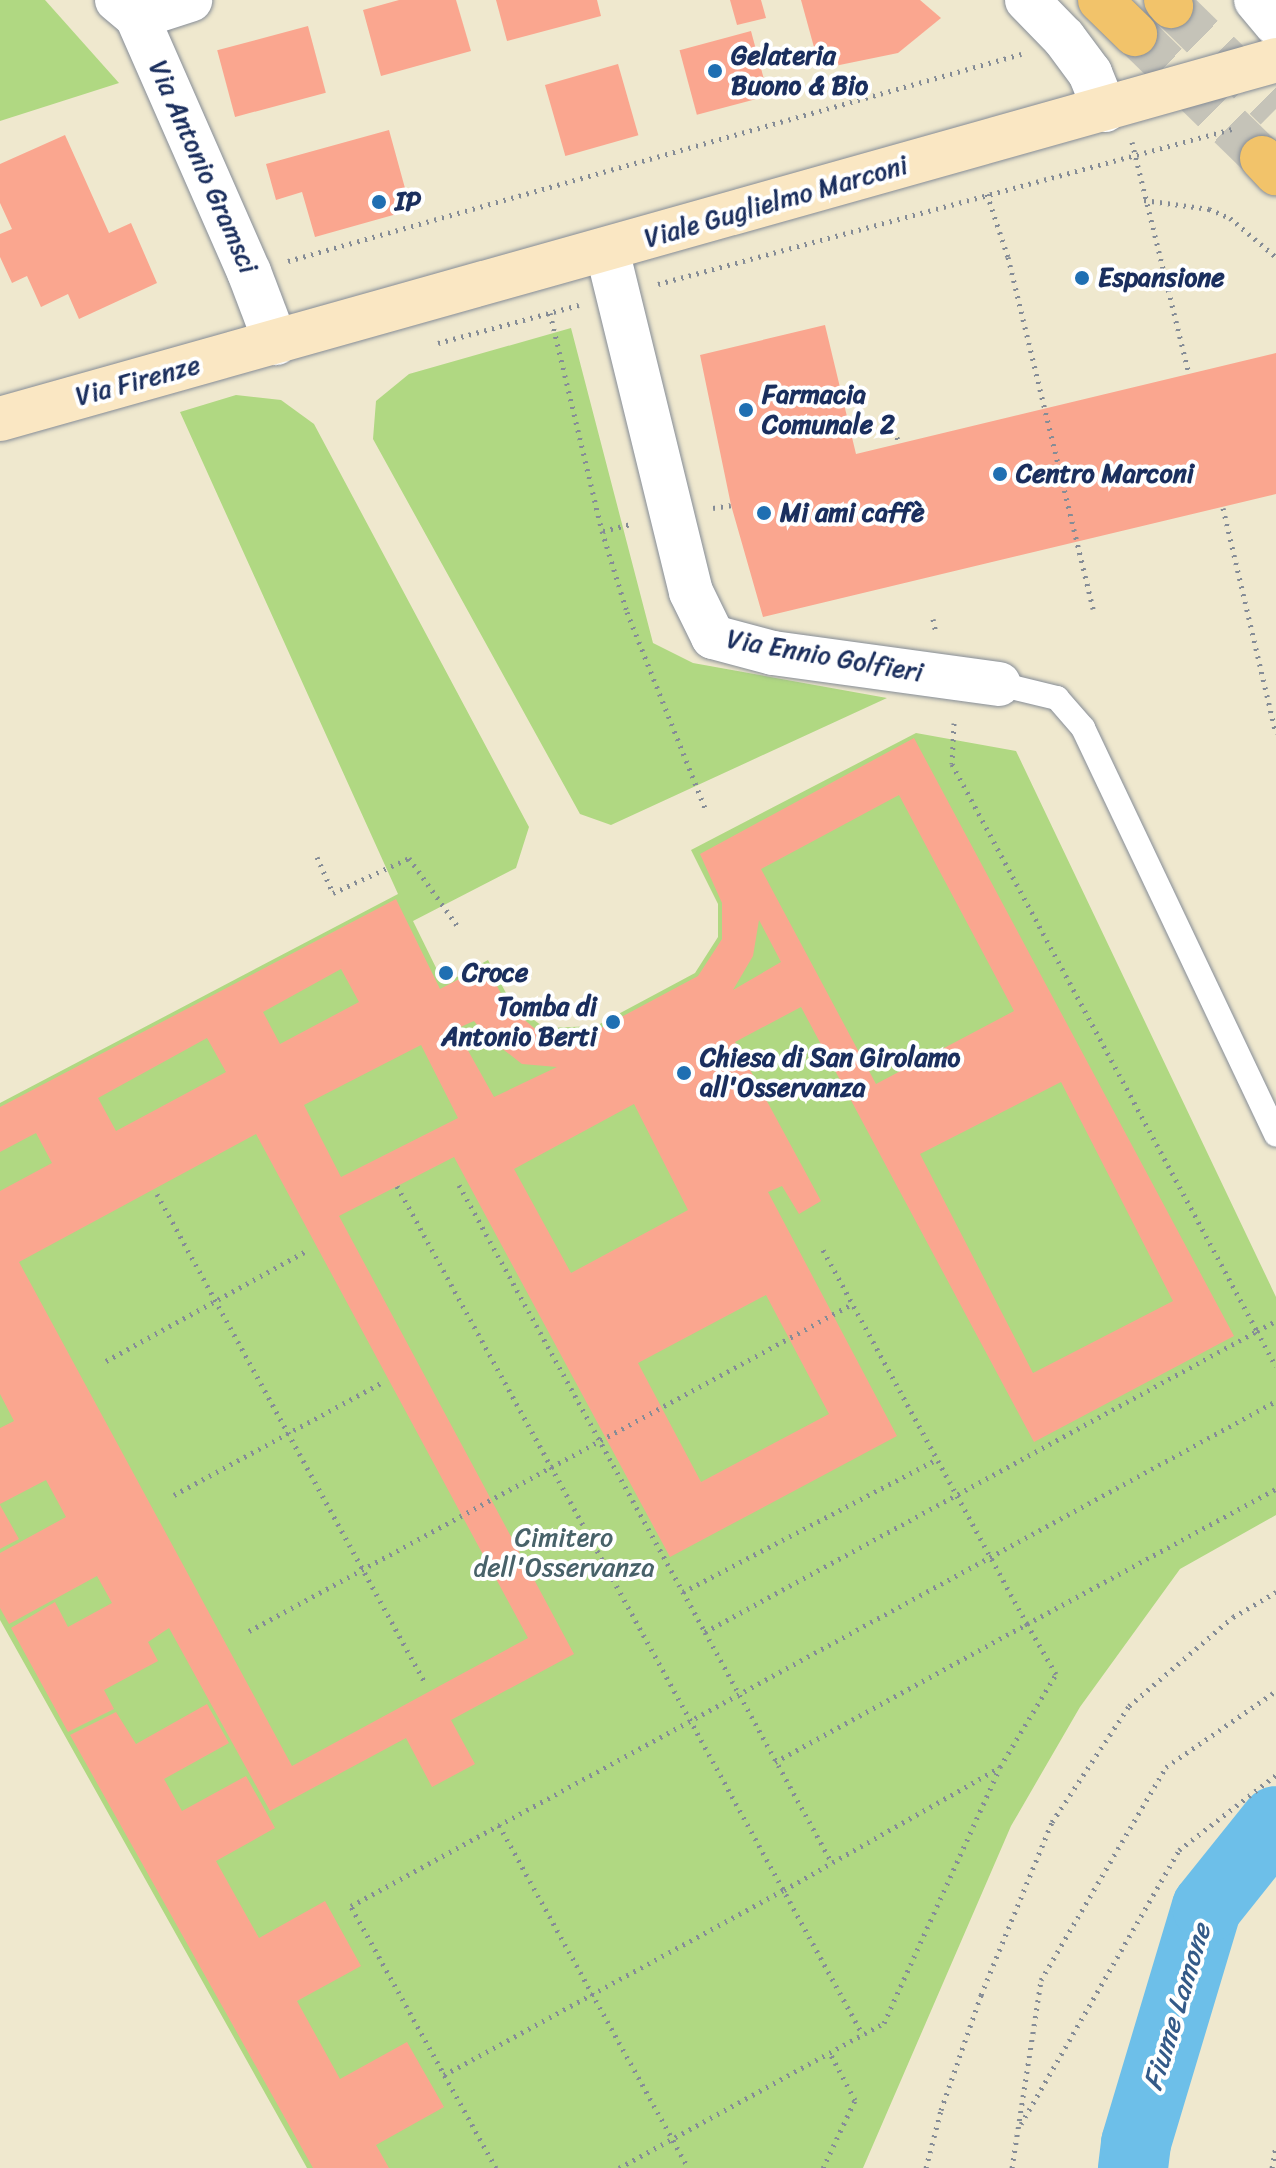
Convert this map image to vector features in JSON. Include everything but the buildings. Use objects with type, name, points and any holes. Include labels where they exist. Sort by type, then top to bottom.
[{"type":"main road","points":[[1100,0],[1135,34]]},
{"type":"street","points":[[127,8],[190,0]]},
{"type":"street","points":[[1027,0],[1118,106]]},
{"type":"street","points":[[1256,0],[1276,24]]},
{"type":"street","name":"Via Antonio Gramsci","points":[[127,8],[249,272],[276,343]]},
{"type":"street","name":"Viale Guglielmo Marconi","points":[[276,343],[1276,60]]},
{"type":"street","name":"Via Ennio Golfieri","points":[[607,250],[691,592],[713,637],[773,653],[999,684]]},
{"type":"street","name":"Via Firenze","points":[[0,419],[276,343]]},
{"type":"lane","name":"Via Ennio Golfieri","points":[[999,684],[1057,698],[1083,728],[1276,1134]]},
{"type":"path","points":[[249,272],[1013,54],[1079,58]]},
{"type":"path","points":[[1118,106],[1189,374]]},
{"type":"path","points":[[430,345],[1133,156],[1262,152]]},
{"type":"path","points":[[987,194],[1008,257],[1093,609]]},
{"type":"path","points":[[1144,200],[1209,209],[1230,218],[1276,257]]},
{"type":"path","points":[[550,313],[602,531],[627,612],[705,808]]},
{"type":"path","points":[[892,422],[899,443]]},
{"type":"path","points":[[1223,508],[1276,734]]},
{"type":"path","points":[[954,723],[952,764],[1276,1366]]},
{"type":"path","points":[[317,857],[333,893],[409,858],[459,928]]},
{"type":"path","points":[[459,1185],[832,1863]]},
{"type":"path","points":[[397,1186],[863,2035]]},
{"type":"path","points":[[157,1194],[425,1683]]},
{"type":"path","points":[[619,2168],[884,2023],[1000,1767],[1056,1674],[822,1248]]},
{"type":"path","points":[[106,1361],[308,1250]]},
{"type":"path","points":[[249,1631],[852,1304]]},
{"type":"path","points":[[705,1632],[1276,1321]]},
{"type":"path","points":[[174,1495],[383,1382]]},
{"type":"path","points":[[496,2168],[351,1906],[1276,1401]]},
{"type":"path","points":[[683,1592],[936,1460]]},
{"type":"path","points":[[775,1762],[1276,1489]]},
{"type":"path","points":[[926,2168],[941,2110],[981,1995],[1052,1822],[1129,1706],[1233,1617],[1276,1592]]},
{"type":"path","points":[[1012,2168],[1041,1980],[1166,1767],[1276,1691]]},
{"type":"path","points":[[444,2075],[784,1890],[1000,1767]]},
{"type":"path","points":[[1018,2128],[1179,1850],[1276,1775]]},
{"type":"path","points":[[499,1825],[688,2168]]},
{"type":"path","points":[[823,2168],[855,2100],[830,2053]]},
{"type":"path","points":[[1272,2168],[1276,2145]]},
{"type":"green space","points":[[0,0],[45,0],[119,83],[0,121]]},
{"type":"green space","points":[[571,328],[653,643],[693,663],[887,698],[611,825],[580,814],[373,439],[376,401],[409,374]]},
{"type":"green space","name":"Cimitero dell'Osservanza","points":[[236,395],[281,400],[314,424],[529,827],[516,868],[413,921],[444,984],[488,960],[512,1004],[545,1028],[596,1026],[695,973],[718,937],[718,904],[691,850],[916,733],[1016,751],[1276,1297],[1276,1515],[1180,1569],[1080,1707],[1011,1826],[863,2168],[307,2168],[0,1620],[0,1103],[398,894],[180,412]]},
{"type":"waterway","name":"Fiume Lamone","points":[[1133,2168],[1136,2143],[1207,1907],[1276,1821]]},
{"type":"tunnel","points":[[1171,6],[1276,109]]},
{"type":"tunnel","points":[[1135,34],[1262,158]]},
{"type":"place","name":"Gelateria Buono & Bio","points":[[715,71]]},
{"type":"place","name":"IP","points":[[379,202]]},
{"type":"place","name":"Espansione","points":[[1082,278]]},
{"type":"place","name":"Farmacia Comunale 2","points":[[746,410]]},
{"type":"place","name":"Centro Marconi","points":[[1000,474]]},
{"type":"place","name":"Mi ami caffè","points":[[764,513]]},
{"type":"place","name":"Croce","points":[[446,973]]},
{"type":"place","name":"Tomba di Antonio Berti","points":[[613,1022]]},
{"type":"place","name":"Chiesa di San Girolamo all'Osservanza","points":[[684,1073]]}]
